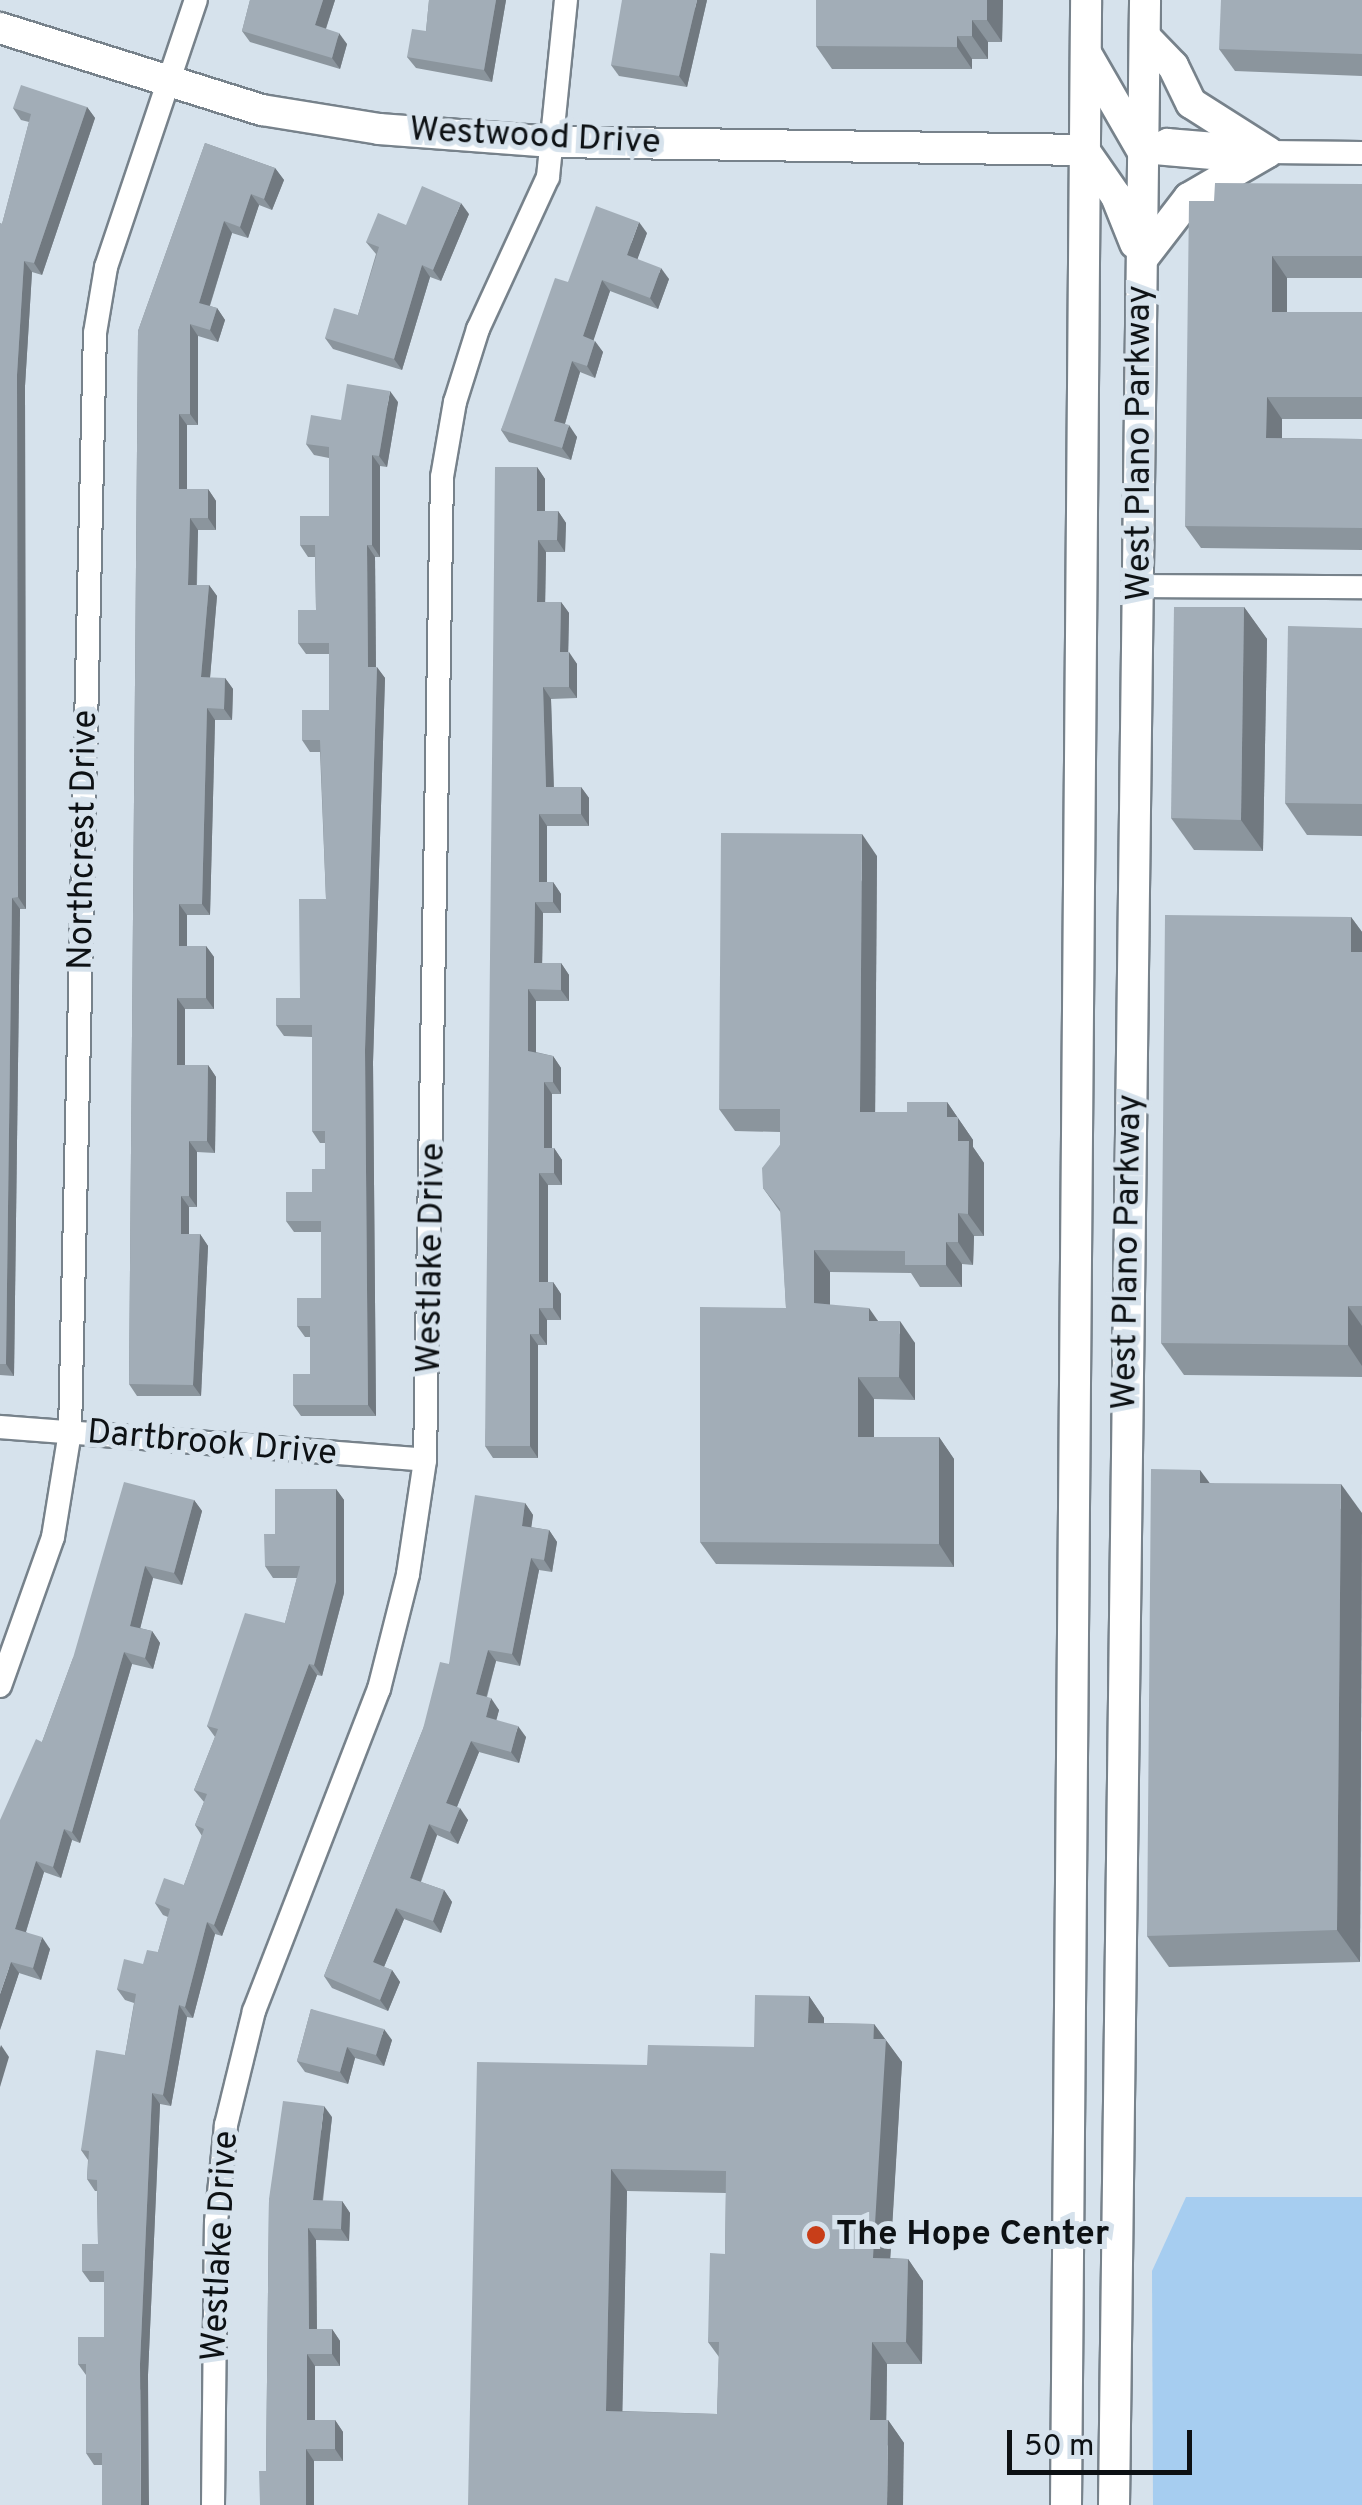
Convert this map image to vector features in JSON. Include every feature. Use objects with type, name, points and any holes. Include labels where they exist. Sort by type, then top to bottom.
[{"type":"main road","name":"West Plano Parkway","points":[[1066,2505],[1086,0]]},
{"type":"main road","name":"West Plano Parkway","points":[[1114,2505],[1145,0]]},
{"type":"main road","name":"Westwood Drive","points":[[0,28],[172,86],[262,110],[379,129],[553,142],[1084,150]]},
{"type":"main road","points":[[1144,86],[1084,150],[1108,180],[1142,258],[1190,198],[1268,152],[1191,103],[1173,66],[1145,37]]},
{"type":"main road","points":[[1084,210],[1108,180],[1143,152],[1085,52]]},
{"type":"main road","points":[[1076,1295],[1127,1286]]},
{"type":"main road","points":[[1072,1993],[1104,2032],[1120,2191]]},
{"type":"street","name":"Northcrest Drive","points":[[0,1686],[53,1537],[70,1432],[95,333],[106,266],[172,86],[196,0]]},
{"type":"street","name":"Westlake Drive","points":[[212,2505],[216,2222],[226,2125],[254,2011],[379,1689],[408,1574],[425,1460],[442,477],[454,402],[478,329],[544,193],[553,142],[566,0]]},
{"type":"street","points":[[1143,152],[1236,160],[1268,152],[1362,153]]},
{"type":"street","points":[[1140,586],[1362,587]]},
{"type":"street","name":"Dartbrook Drive","points":[[0,1427],[425,1460]]},
{"type":"shaded area","points":[[1186,2197],[1362,2197],[1362,2505],[1153,2505],[1152,2271]]},
{"type":"building","points":[[250,0],[323,0],[315,25],[339,33],[332,58],[242,31]]},
{"type":"building","points":[[429,0],[496,0],[484,70],[407,57],[412,29],[426,31]]},
{"type":"building","points":[[622,0],[697,0],[679,76],[611,65]]},
{"type":"building","points":[[816,0],[987,0],[987,20],[972,20],[972,36],[957,36],[957,47],[816,46]]},
{"type":"building","points":[[1221,0],[1362,0],[1362,54],[1219,49]]},
{"type":"building","points":[[21,85],[87,107],[34,263],[24,261],[17,375],[18,897],[12,898],[6,1364],[0,1364],[0,223],[31,114],[13,108]]},
{"type":"building","points":[[205,143],[275,168],[264,199],[251,194],[240,227],[224,221],[199,303],[217,308],[210,330],[190,324],[190,414],[179,414],[179,489],[208,489],[208,518],[190,518],[188,585],[209,585],[201,677],[225,678],[224,709],[207,708],[202,904],[179,904],[179,946],[206,946],[206,998],[177,998],[177,1065],[208,1065],[207,1141],[189,1141],[189,1196],[181,1196],[181,1234],[200,1234],[193,1385],[129,1384],[138,331]]},
{"type":"building","points":[[1215,183],[1362,184],[1362,256],[1272,256],[1272,312],[1362,312],[1362,397],[1267,397],[1266,438],[1362,439],[1362,528],[1185,526],[1189,201],[1214,201]]},
{"type":"building","points":[[422,186],[461,203],[433,270],[422,265],[394,359],[325,338],[334,308],[358,315],[379,247],[366,242],[378,213],[406,225]]},
{"type":"building","points":[[596,206],[639,222],[627,255],[661,268],[650,298],[602,280],[583,336],[595,341],[587,366],[572,361],[554,421],[569,425],[562,448],[501,430],[555,278],[568,282]]},
{"type":"building","points":[[347,384],[390,391],[379,456],[372,455],[372,545],[367,545],[368,667],[377,667],[365,1050],[368,1405],[293,1405],[293,1374],[310,1374],[310,1326],[297,1326],[297,1298],[321,1298],[321,1221],[286,1221],[286,1192],[312,1192],[312,1169],[325,1169],[325,1131],[312,1131],[312,1025],[276,1025],[276,998],[300,998],[299,899],[326,899],[320,740],[302,740],[302,710],[329,710],[329,643],[298,643],[298,610],[316,610],[315,545],[300,545],[300,516],[329,516],[329,447],[306,444],[311,415],[341,420]]},
{"type":"building","points":[[495,467],[537,467],[537,511],[558,511],[557,540],[538,540],[537,602],[561,602],[560,652],[569,652],[569,687],[543,687],[546,787],[581,787],[581,814],[539,814],[539,882],[553,882],[553,902],[535,902],[534,963],[561,963],[561,990],[528,989],[528,1051],[553,1056],[553,1082],[544,1082],[544,1148],[554,1148],[554,1173],[539,1173],[539,1282],[553,1282],[553,1308],[539,1308],[539,1334],[530,1334],[530,1446],[485,1446]]},
{"type":"building","points":[[1174,607],[1244,607],[1241,820],[1171,818]]},
{"type":"building","points":[[1288,626],[1362,628],[1362,804],[1285,803]]},
{"type":"building","points":[[721,833],[862,834],[860,1112],[907,1112],[907,1102],[947,1102],[947,1117],[958,1117],[958,1141],[969,1141],[968,1214],[958,1213],[958,1242],[946,1242],[946,1265],[905,1265],[905,1251],[814,1250],[814,1303],[869,1308],[869,1321],[900,1321],[899,1377],[858,1377],[858,1437],[939,1437],[939,1544],[700,1542],[700,1307],[786,1308],[780,1209],[763,1188],[762,1168],[780,1145],[780,1109],[719,1109]]},
{"type":"building","points":[[1165,915],[1351,917],[1351,952],[1362,952],[1362,1306],[1348,1306],[1348,1345],[1161,1343]]},
{"type":"building","points":[[1151,1469],[1200,1470],[1200,1483],[1341,1484],[1337,1930],[1147,1936]]},
{"type":"building","points":[[124,1482],[194,1500],[174,1573],[145,1566],[130,1626],[152,1631],[145,1658],[124,1652],[72,1832],[64,1829],[53,1867],[36,1861],[15,1929],[42,1937],[33,1968],[11,1962],[0,1994],[0,1820],[36,1739],[42,1742],[73,1658]]},
{"type":"building","points":[[275,1489],[336,1489],[336,1582],[314,1665],[309,1664],[214,1925],[207,1922],[185,2007],[179,2005],[163,2095],[152,2093],[140,2364],[141,2505],[102,2505],[102,2453],[86,2453],[86,2364],[78,2364],[78,2337],[104,2337],[104,2271],[82,2271],[82,2244],[98,2244],[97,2180],[87,2179],[89,2151],[81,2150],[96,2050],[125,2055],[136,1994],[117,1989],[124,1959],[143,1964],[147,1950],[158,1952],[170,1909],[155,1903],[164,1878],[184,1885],[204,1829],[195,1825],[207,1794],[194,1790],[218,1729],[207,1726],[245,1613],[285,1623],[300,1566],[265,1566],[264,1534],[275,1534]]},
{"type":"building","points":[[475,1495],[525,1503],[522,1526],[549,1530],[544,1560],[531,1558],[512,1654],[488,1650],[476,1694],[491,1698],[486,1717],[518,1726],[511,1752],[471,1741],[446,1803],[460,1808],[450,1832],[429,1824],[410,1878],[444,1890],[433,1921],[396,1908],[373,1962],[392,1970],[380,2000],[324,1976],[423,1729],[440,1662],[449,1664]]},
{"type":"building","points":[[755,1995],[809,1996],[808,2023],[874,2024],[873,2039],[886,2039],[873,2258],[908,2259],[906,2342],[872,2342],[870,2420],[888,2420],[887,2505],[468,2505],[477,2062],[647,2065],[648,2045],[754,2047]],"holes":[[[611,2169],[726,2171],[725,2254],[710,2253],[708,2342],[719,2342],[717,2414],[606,2411]]]},
{"type":"building","points":[[311,2009],[384,2029],[376,2055],[347,2047],[340,2072],[297,2061]]},
{"type":"building","points":[[283,2101],[324,2106],[313,2200],[342,2201],[341,2229],[308,2228],[309,2329],[332,2329],[332,2354],[307,2354],[307,2420],[335,2420],[335,2449],[306,2449],[306,2505],[260,2505],[259,2471],[266,2471],[269,2199]]},
{"type":"place","name":"The Hope Center","points":[[816,2235]]}]
